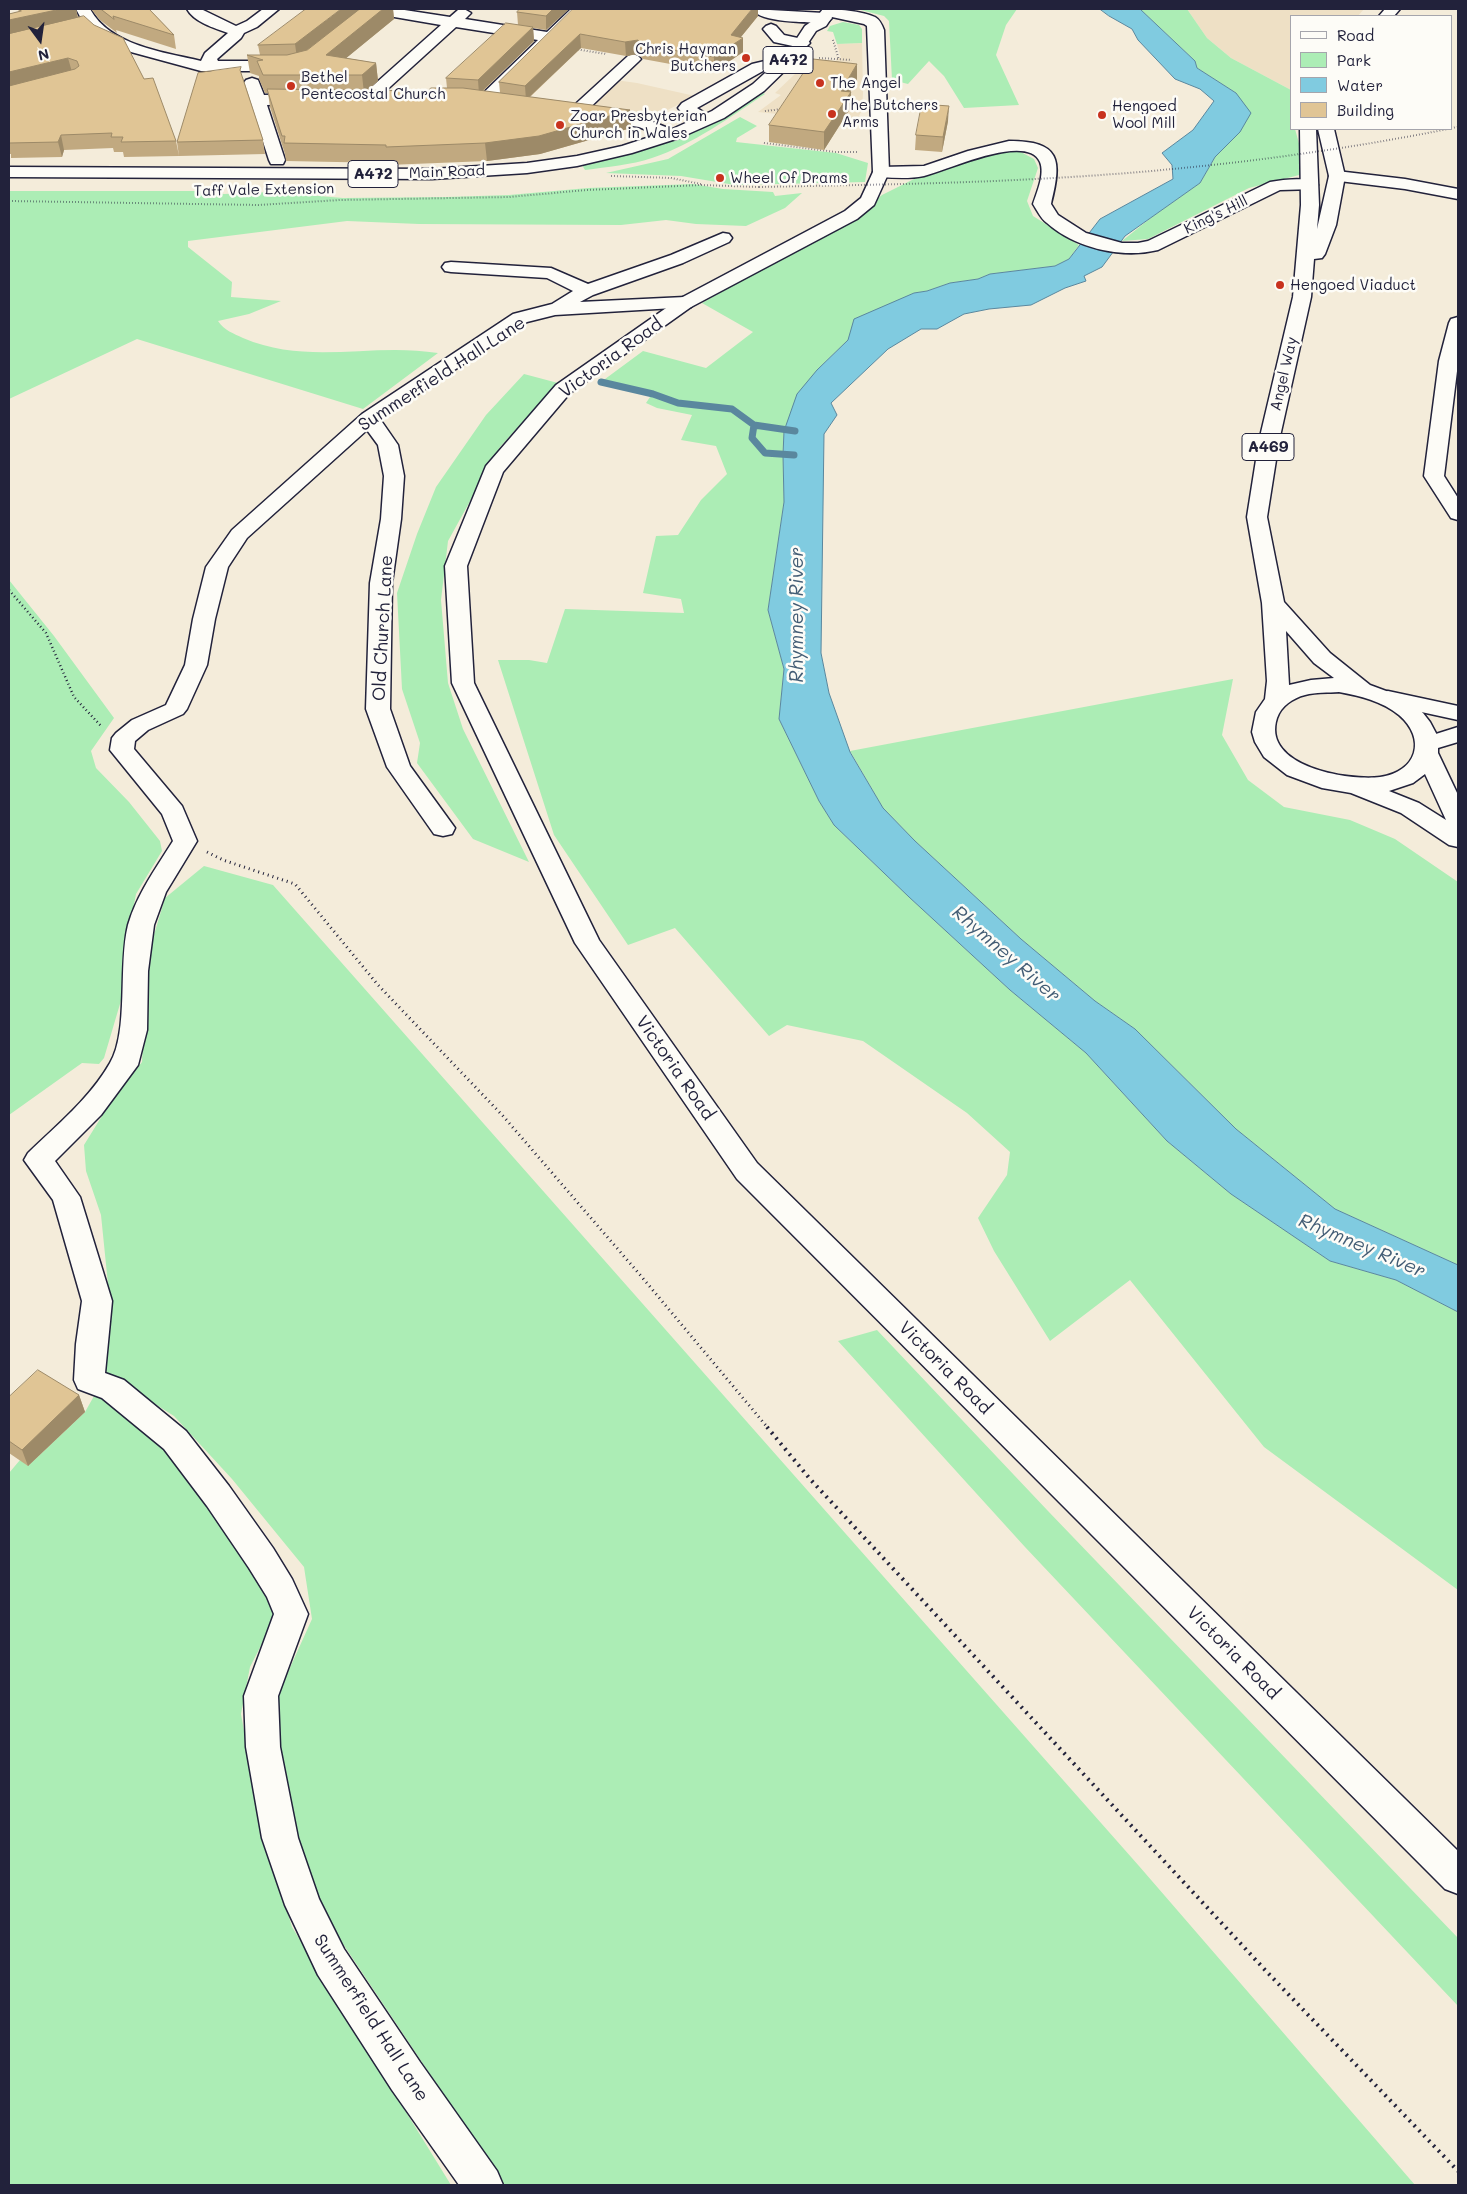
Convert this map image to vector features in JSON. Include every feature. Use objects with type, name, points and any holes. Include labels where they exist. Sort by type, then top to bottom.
[{"type":"street","points":[[83,9],[84,24],[103,34],[136,49],[194,64],[290,66],[303,63]]},
{"type":"street","points":[[194,9],[217,24],[236,31],[252,24],[272,9]]},
{"type":"street","points":[[356,21],[372,9],[453,22],[546,41]]},
{"type":"street","points":[[371,98],[373,94],[468,9]]},
{"type":"street","points":[[484,101],[579,9]]},
{"type":"street","points":[[758,9],[774,15],[845,16],[869,20],[874,24],[876,30],[881,172]]},
{"type":"street","points":[[786,9],[818,15]]},
{"type":"street","name":"Main Road","points":[[9,172],[469,173],[578,160],[618,151],[672,135],[706,119],[758,87],[780,68],[802,43],[818,15]]},
{"type":"street","points":[[771,29],[779,40],[802,43]]},
{"type":"street","points":[[212,65],[208,59],[210,56],[236,35],[236,31]]},
{"type":"street","points":[[575,113],[633,59]]},
{"type":"street","points":[[250,65],[251,80],[277,160]]},
{"type":"street","points":[[706,119],[686,108],[758,67],[769,65],[780,68]]},
{"type":"street","points":[[352,99],[390,98]]},
{"type":"street","points":[[259,100],[325,99]]},
{"type":"street","points":[[465,99],[502,104]]},
{"type":"street","points":[[556,111],[643,124],[672,135]]},
{"type":"street","name":"A469","points":[[1302,293],[1310,185],[1308,130]]},
{"type":"street","name":"A469","points":[[1302,293],[1327,225],[1337,176],[1326,130]]},
{"type":"street","name":"King's Hill","points":[[881,172],[900,173],[930,170],[970,155],[998,148],[1023,146],[1038,151],[1047,159],[1049,173],[1042,204],[1052,219],[1080,237],[1122,248],[1152,246],[1276,186],[1289,184],[1310,185]]},
{"type":"street","name":"Victoria Road","points":[[881,172],[868,201],[851,215],[685,304],[564,389],[493,470],[456,566],[463,683],[588,943],[747,1171],[1458,1876]]},
{"type":"street","points":[[1337,176],[1405,184],[1458,194]]},
{"type":"street","points":[[555,309],[587,291],[677,259],[723,238]]},
{"type":"street","points":[[451,267],[551,273],[587,291]]},
{"type":"street","name":"Angel Way","points":[[1276,701],[1278,672],[1273,603],[1257,517],[1269,441],[1302,293]]},
{"type":"street","name":"Summerfield Hall Lane","points":[[122,750],[124,738],[140,725],[175,709],[196,665],[204,619],[217,567],[239,534],[369,418],[520,318],[555,309],[685,304]]},
{"type":"street","points":[[1458,323],[1449,361],[1434,476],[1458,514]]},
{"type":"street","name":"Old Church Lane","points":[[369,418],[388,445],[394,476],[391,519],[381,582],[378,709],[399,767],[443,828]]},
{"type":"street","points":[[1273,603],[1322,658],[1364,690]]},
{"type":"street","points":[[1388,698],[1407,710],[1421,724],[1428,739],[1427,749],[1418,768],[1402,779],[1379,785],[1353,786],[1326,782],[1302,773],[1281,760],[1268,745],[1262,729],[1265,714],[1276,701],[1293,691],[1315,686],[1339,686],[1364,690],[1388,698],[1458,713]]},
{"type":"street","points":[[1427,749],[1458,734]]},
{"type":"street","points":[[1427,749],[1458,820]]},
{"type":"street","points":[[122,750],[173,812],[185,841]]},
{"type":"street","points":[[1353,786],[1410,808],[1458,839]]},
{"type":"street","name":"Summerfield Hall Lane","points":[[185,841],[153,892],[141,925],[135,971],[134,1030],[124,1066],[91,1108],[38,1160],[66,1197],[97,1301],[91,1344],[89,1380],[113,1389],[175,1440],[218,1496],[261,1558],[280,1589],[290,1614],[261,1696],[263,1747],[280,1838],[302,1905],[331,1962],[406,2076],[483,2185]]},
{"type":"path","points":[[823,58],[838,60],[830,33]]},
{"type":"path","points":[[546,41],[633,59]]},
{"type":"path","name":"Taff Vale Extension","points":[[9,201],[258,205],[340,200],[509,197],[587,190],[701,185],[759,187],[1071,177],[1145,172],[1270,159],[1384,142],[1440,130]]},
{"type":"path","points":[[764,143],[836,152]]},
{"type":"path","points":[[9,590],[46,633],[74,697],[122,750]]},
{"type":"path","points":[[185,841],[223,860],[295,884],[378,986],[502,1116],[641,1276],[810,1479],[1266,1972],[1458,2171]]},
{"type":"shaded area","points":[[1187,9],[1364,9],[1359,15],[1290,15],[1290,89],[1231,58],[1207,38]]},
{"type":"shaded area","points":[[862,43],[862,110],[856,122],[758,112],[781,95],[775,93],[795,74],[816,59],[836,61],[837,58],[841,58],[837,44]]},
{"type":"shaded area","points":[[615,80],[695,96],[650,119],[583,111]]},
{"type":"green space","points":[[857,9],[1017,9],[1006,25],[996,55],[1019,105],[964,108],[944,76],[929,61],[908,84],[892,80],[889,21],[884,16]]},
{"type":"green space","points":[[1140,9],[1187,9],[1207,38],[1231,58],[1290,89],[1290,130],[1295,130],[1300,147],[1303,174],[1249,188],[1148,239],[1122,241],[1153,216],[1200,183],[1215,157],[1240,132],[1236,93],[1197,68],[1195,61]]},
{"type":"green space","points":[[843,22],[859,25],[862,29],[862,43],[837,44],[833,32],[827,31],[830,26]]},
{"type":"green space","points":[[763,93],[765,94],[711,129],[682,145],[652,158],[585,170],[582,165],[630,154],[676,139],[721,119]]},
{"type":"green space","points":[[740,117],[757,126],[737,138],[736,142],[836,153],[868,163],[865,182],[735,185],[681,176],[606,173],[668,159]]},
{"type":"green space","points":[[1017,150],[1034,159],[1038,168],[1027,201],[1033,216],[1079,245],[1069,259],[1055,266],[990,274],[978,279],[950,283],[927,291],[914,293],[848,340],[817,370],[784,431],[784,502],[768,610],[784,669],[779,719],[819,801],[834,825],[1010,990],[1086,1053],[1167,1141],[1231,1194],[1330,1261],[1396,1280],[1458,1312],[1458,1590],[1264,1447],[1130,1280],[1050,1341],[994,1251],[978,1218],[1007,1175],[1010,1152],[967,1113],[863,1041],[787,1025],[769,1036],[675,928],[628,945],[554,835],[498,660],[529,660],[547,663],[565,609],[684,613],[681,599],[643,593],[656,536],[678,535],[701,500],[727,474],[716,446],[681,440],[692,415],[657,408],[646,403],[652,394],[601,382],[643,351],[706,368],[753,332],[702,303],[858,215],[882,195],[922,175],[1001,151]]},
{"type":"green space","points":[[693,184],[723,189],[773,192],[775,196],[802,193],[785,208],[746,226],[696,224],[666,220],[621,225],[419,224],[347,221],[188,241],[188,247],[232,282],[231,297],[281,301],[249,314],[218,321],[226,329],[243,338],[292,351],[413,350],[438,353],[363,409],[137,339],[9,399],[9,191],[203,191],[224,194],[271,192],[343,198],[447,197],[509,195],[588,188]]},
{"type":"green space","points":[[524,374],[558,383],[500,447],[448,541],[441,600],[448,683],[463,729],[529,862],[473,839],[417,763],[420,743],[402,689],[397,593],[417,534],[436,487],[486,415]]},
{"type":"green space","points":[[9,580],[54,636],[114,718],[91,751],[96,768],[129,802],[160,841],[162,851],[136,894],[127,943],[125,987],[104,1058],[99,1064],[82,1063],[9,1115]]},
{"type":"green space","points":[[1233,679],[1222,735],[1248,780],[1284,807],[1350,820],[1395,839],[1458,882],[1458,1265],[1335,1209],[1236,1129],[1135,1029],[1095,1001],[1021,939],[915,841],[883,808],[850,751]]},
{"type":"green space","points":[[204,866],[273,885],[1139,1866],[1415,2185],[504,2185],[339,1938],[304,1866],[278,1750],[279,1692],[312,1619],[304,1567],[232,1479],[174,1416],[106,1373],[103,1355],[109,1294],[101,1215],[86,1171],[84,1145],[113,1098],[142,1062],[145,995],[153,938],[165,898]]},
{"type":"green space","points":[[877,1330],[1458,1938],[1458,2006],[1025,1547],[838,1341]]},
{"type":"green space","points":[[98,1389],[158,1442],[223,1526],[271,1595],[274,1620],[250,1667],[241,1714],[260,1820],[292,1927],[451,2185],[9,2185],[9,1473],[20,1460],[29,1465],[85,1412]]},
{"type":"water","name":"Rhymney River","points":[[1100,9],[1140,9],[1195,61],[1197,68],[1236,93],[1251,113],[1240,132],[1215,157],[1200,183],[1125,236],[1102,267],[1084,276],[1086,281],[1065,288],[1031,305],[989,309],[964,314],[937,329],[921,329],[888,349],[831,403],[837,415],[824,434],[821,653],[829,693],[850,752],[883,808],[915,841],[1021,939],[1095,1001],[1135,1029],[1236,1129],[1335,1209],[1458,1265],[1458,1312],[1396,1280],[1330,1261],[1231,1194],[1167,1141],[1086,1053],[1010,990],[834,825],[819,801],[779,719],[784,669],[768,610],[784,502],[784,431],[797,394],[817,370],[848,340],[854,319],[914,293],[927,291],[950,283],[978,279],[990,274],[1055,266],[1069,259],[1100,219],[1173,179],[1172,165],[1162,153],[1193,130],[1214,101],[1200,89],[1175,79],[1138,40],[1132,29]]},
{"type":"building","points":[[18,9],[61,9],[9,20],[9,14],[21,11]]},
{"type":"building","points":[[101,9],[149,9],[174,35],[113,16],[114,19]]},
{"type":"building","points":[[306,9],[341,9],[295,44],[258,45]]},
{"type":"building","points":[[360,9],[383,9],[326,55],[376,63],[362,75],[263,75],[257,61],[263,60],[247,55],[287,55],[307,50]]},
{"type":"building","points":[[520,9],[553,9],[546,16],[517,12]]},
{"type":"building","points":[[573,9],[752,9],[731,35],[743,38],[714,57],[642,45],[638,40],[625,42],[580,34],[525,86],[499,82]]},
{"type":"building","points":[[84,16],[94,25],[123,38],[144,79],[153,78],[176,141],[121,142],[123,137],[111,137],[112,133],[61,135],[58,142],[9,143],[9,86],[75,69],[79,66],[77,61],[68,58],[9,72],[9,34]]},
{"type":"building","points":[[506,23],[533,27],[478,80],[446,78]]},
{"type":"building","points":[[813,59],[857,64],[841,91],[851,92],[824,132],[769,125]]},
{"type":"building","points":[[241,67],[240,70],[263,140],[177,142],[198,73]]},
{"type":"building","points":[[431,88],[463,88],[630,110],[539,136],[485,143],[386,147],[386,145],[284,143],[285,136],[282,136],[267,89],[428,91]]},
{"type":"building","points":[[922,104],[949,106],[943,137],[916,135]]},
{"type":"building","points":[[38,1370],[79,1395],[22,1450],[9,1441],[9,1397]]},
{"type":"waterway","points":[[601,382],[653,394],[678,403],[732,409],[754,425]]},
{"type":"waterway","points":[[754,425],[795,431]]},
{"type":"waterway","points":[[754,425],[752,438],[765,453],[794,455]]},
{"type":"place","name":"Chris Hayman Butchers","points":[[746,58]]},
{"type":"place","name":"The Angel","points":[[820,83]]},
{"type":"place","name":"Bethel Pentecostal Church","points":[[291,86]]},
{"type":"place","name":"The Butchers Arms","points":[[832,114]]},
{"type":"place","name":"Hengoed Wool Mill","points":[[1102,115]]},
{"type":"place","name":"Zoar Presbyterian Church in Wales","points":[[560,125]]},
{"type":"place","name":"Wheel Of Drams","points":[[720,178]]},
{"type":"place","name":"Hengoed Viaduct","points":[[1280,285]]}]
